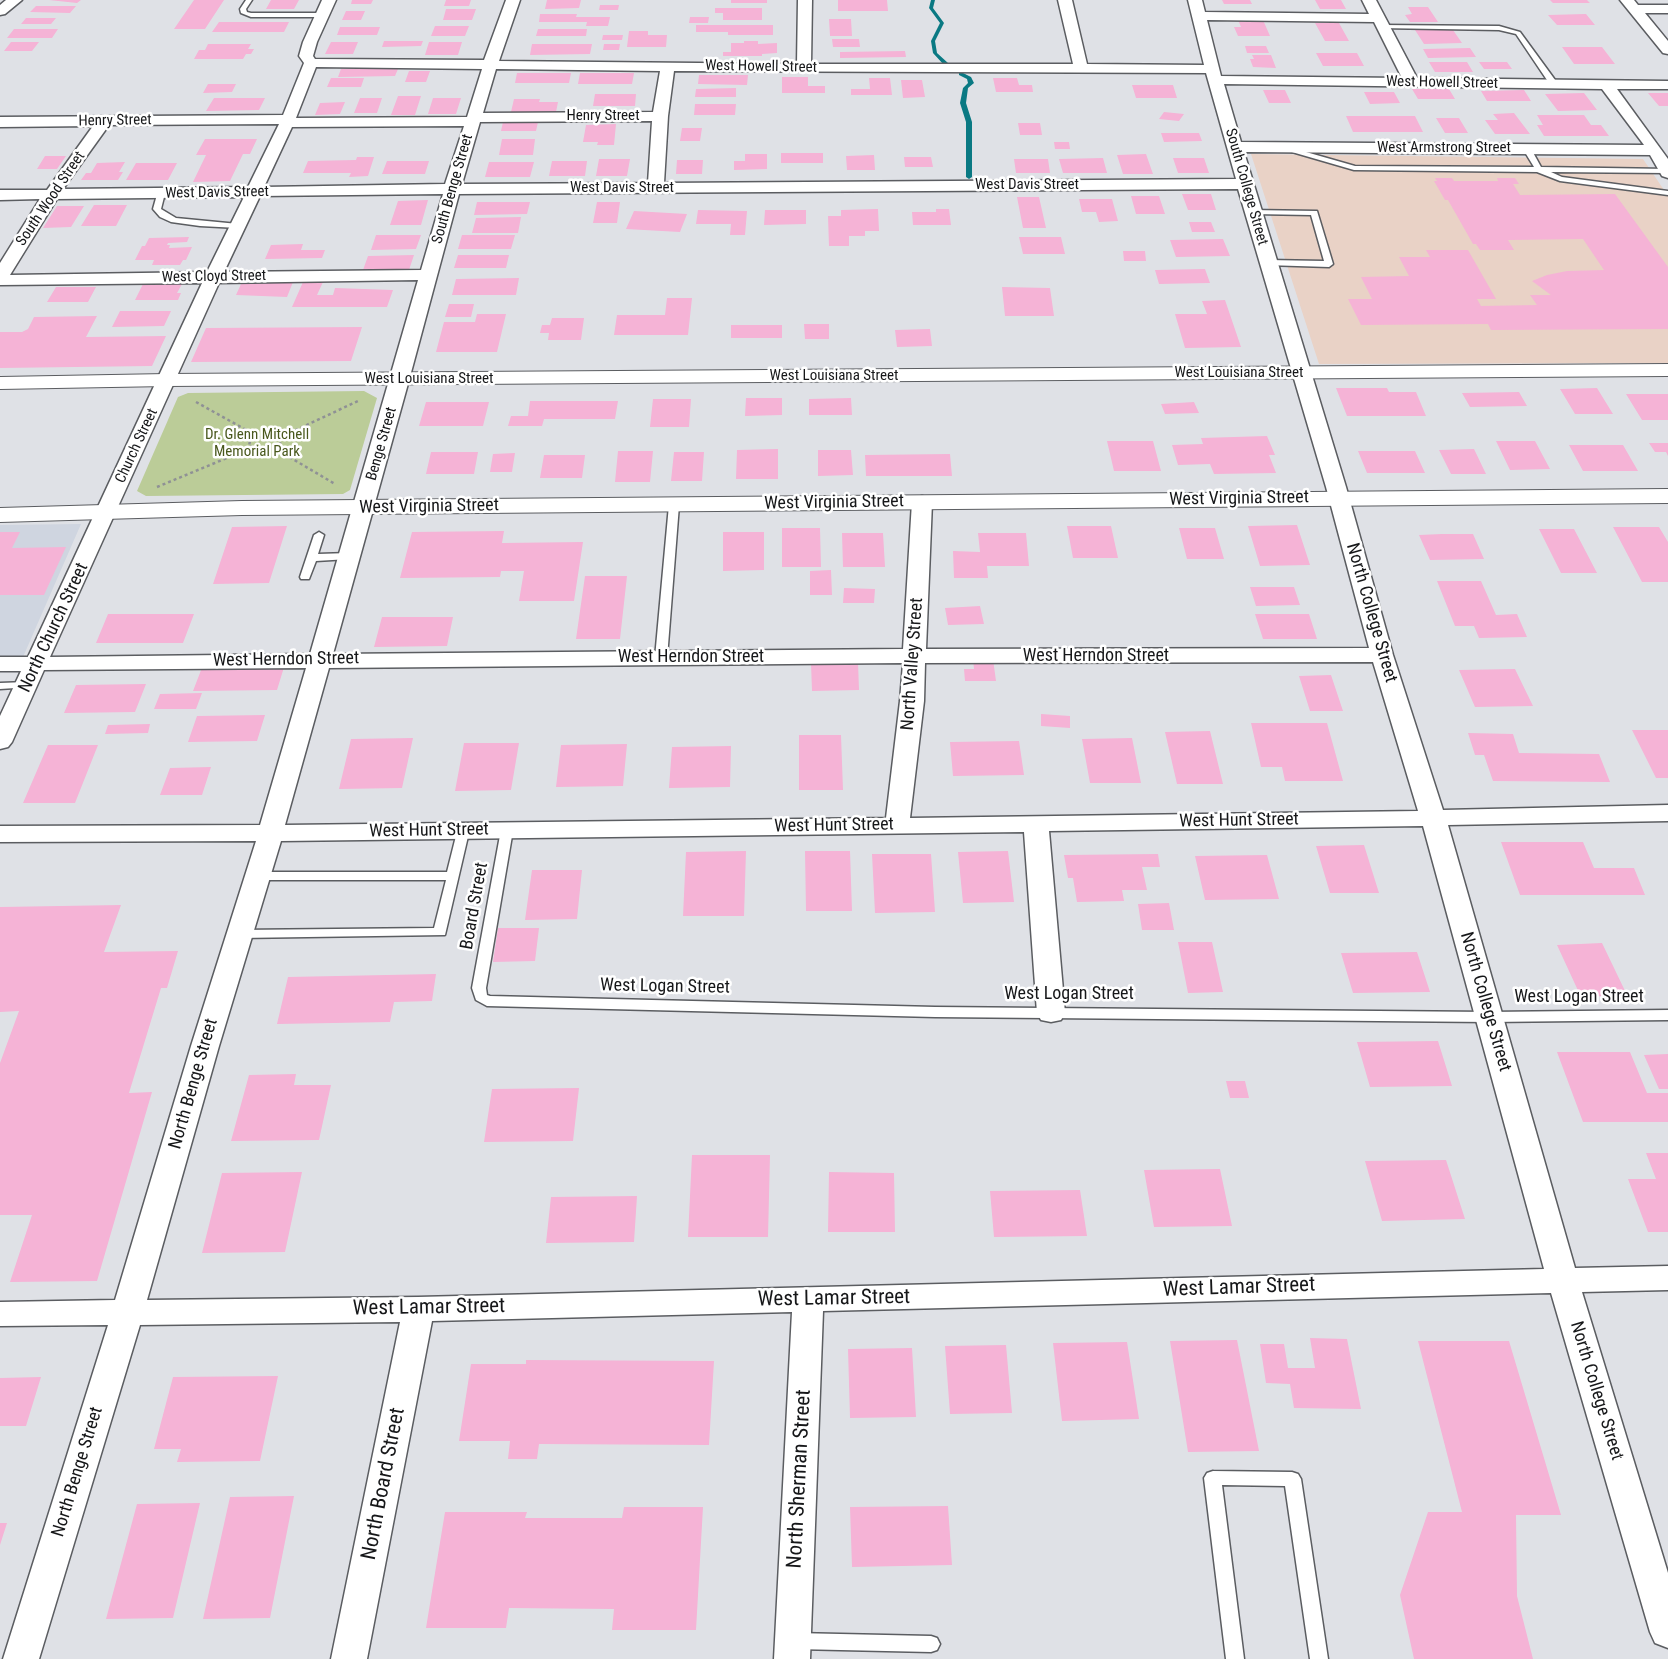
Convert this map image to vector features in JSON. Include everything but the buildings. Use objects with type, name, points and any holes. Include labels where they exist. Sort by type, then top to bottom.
[{"type":"main road","name":"West Louisiana Street","points":[[0,383],[167,380],[400,380],[1668,370]]},
{"type":"main road","name":"West Virginia Street","points":[[0,515],[216,509],[1668,496]]},
{"type":"street","points":[[0,11],[15,0]]},
{"type":"street","name":"South Benge Street","points":[[400,380],[428,274],[473,119],[513,0]]},
{"type":"street","points":[[804,68],[805,0]]},
{"type":"street","points":[[1065,0],[1081,69]]},
{"type":"street","points":[[1369,0],[1379,23],[1412,83]]},
{"type":"street","points":[[1631,4],[1668,9]]},
{"type":"street","points":[[1631,4],[1668,50]]},
{"type":"street","name":"Church Street","points":[[106,513],[213,277],[288,121],[310,63],[306,56],[326,8]]},
{"type":"street","points":[[1197,8],[1379,23]]},
{"type":"street","name":"South College Street","points":[[1197,8],[1234,147],[1301,372]]},
{"type":"street","name":"West Howell Street","points":[[310,63],[1081,69],[1412,83],[1668,85]]},
{"type":"street","points":[[656,188],[660,116],[668,66]]},
{"type":"street","points":[[1607,85],[1655,150],[1667,172]]},
{"type":"street","name":"Henry Street","points":[[473,119],[660,116]]},
{"type":"street","points":[[288,121],[473,119]]},
{"type":"street","name":"South Wood Street","points":[[0,278],[52,195],[104,121]]},
{"type":"street","name":"Henry Street","points":[[0,122],[288,121]]},
{"type":"street","name":"West Armstrong Street","points":[[1234,147],[1655,150]]},
{"type":"street","name":"West Davis Street","points":[[0,196],[656,188],[1245,184]]},
{"type":"street","name":"West Cloyd Street","points":[[0,278],[428,274]]},
{"type":"street","name":"North College Street","points":[[1301,372],[1339,498],[1382,655],[1433,818],[1563,1280],[1667,1623]]},
{"type":"street","name":"Benge Street","points":[[364,508],[400,380]]},
{"type":"street","name":"North Valley Street","points":[[898,826],[915,656],[922,502]]},
{"type":"street","name":"North Benge Street","points":[[21,1659],[128,1312],[238,934],[258,876],[318,659],[364,508]]},
{"type":"street","name":"North Church Street","points":[[0,742],[106,513]]},
{"type":"street","name":"West Herndon Street","points":[[0,664],[318,659],[1382,655]]},
{"type":"street","name":"West Hunt Street","points":[[0,834],[463,832],[1668,813]]},
{"type":"street","points":[[1036,824],[1051,1013]]},
{"type":"street","name":"West Lamar Street","points":[[0,1314],[418,1309],[1668,1278]]},
{"type":"street","name":"North Sherman Street","points":[[792,1650],[808,1300]]},
{"type":"street","name":"North Board Street","points":[[349,1659],[418,1309]]},
{"type":"lane","points":[[250,0],[243,9],[244,13],[270,16],[326,8]]},
{"type":"lane","points":[[1379,23],[1499,28],[1518,34],[1554,84]]},
{"type":"lane","points":[[1286,147],[1354,168],[1667,172]]},
{"type":"lane","points":[[1527,149],[1539,170],[1560,179],[1636,190],[1668,192]]},
{"type":"lane","points":[[161,193],[156,209],[174,220],[238,226]]},
{"type":"lane","points":[[1253,212],[1314,213],[1329,264],[1268,263]]},
{"type":"lane","points":[[661,658],[674,505]]},
{"type":"lane","points":[[305,577],[319,535]]},
{"type":"lane","points":[[311,558],[349,556]]},
{"type":"lane","points":[[0,686],[27,685]]},
{"type":"lane","name":"Board Street","points":[[479,988],[507,830]]},
{"type":"lane","points":[[238,934],[440,932],[463,832]]},
{"type":"lane","points":[[258,876],[452,876]]},
{"type":"lane","name":"West Logan Street","points":[[479,988],[481,997],[487,1001],[498,1002],[1051,1013],[1489,1016],[1668,1015]]},
{"type":"lane","points":[[1235,1659],[1213,1478],[1292,1480],[1319,1659]]},
{"type":"lane","points":[[792,1650],[931,1644]]},
{"type":"path","points":[[251,448],[248,443],[257,436],[267,435],[279,438],[364,398]]},
{"type":"path","points":[[194,400],[257,436]]},
{"type":"path","points":[[154,488],[251,448],[264,450],[274,448],[281,442],[279,438]]},
{"type":"path","points":[[274,448],[337,486]]},
{"type":"shaded area","points":[[1251,154],[1643,159],[1668,196],[1668,363],[1319,364]]},
{"type":"shaded area","points":[[81,524],[23,657],[0,657],[0,525]]},
{"type":"green space","name":"Dr. Glenn Mitchell Memorial Park","points":[[364,391],[377,398],[350,490],[343,494],[146,496],[137,491],[178,397],[188,393]]},
{"type":"waterway","points":[[933,0],[931,8],[942,23],[933,41],[935,53],[946,64]]},
{"type":"waterway","points":[[961,74],[969,78],[971,83],[966,88],[963,103],[969,122],[969,177]]}]
